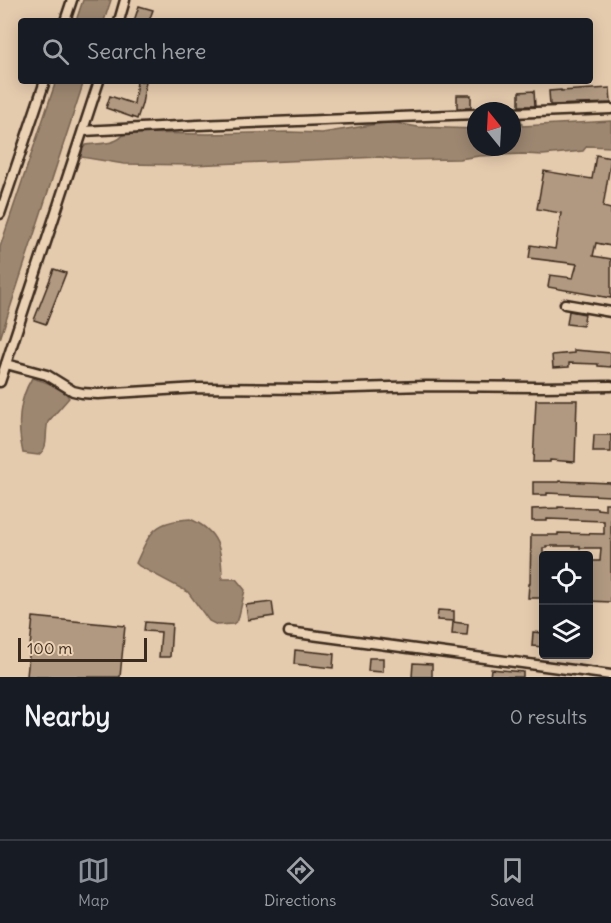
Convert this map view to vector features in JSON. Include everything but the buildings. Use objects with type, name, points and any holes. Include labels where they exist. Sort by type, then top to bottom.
[{"type":"street","points":[[66,18],[72,0]]},
{"type":"street","points":[[120,18],[125,0]]},
{"type":"street","points":[[0,214],[44,84]]},
{"type":"street","points":[[0,382],[98,84]]},
{"type":"street","points":[[521,113],[611,109]]},
{"type":"street","points":[[83,131],[467,114]]},
{"type":"street","points":[[565,304],[611,312]]},
{"type":"street","points":[[6,364],[46,375],[81,393],[98,394],[198,388],[611,386]]},
{"type":"street","points":[[289,632],[611,675]]},
{"type":"shaded area","points":[[83,0],[111,0],[105,18],[77,18]]},
{"type":"shaded area","points":[[55,84],[83,84],[0,339],[0,247]]},
{"type":"shaded area","points":[[521,118],[522,126],[611,121],[611,147],[587,146],[583,151],[543,155],[521,154]]},
{"type":"shaded area","points":[[390,122],[418,127],[467,129],[467,156],[479,156],[459,159],[399,160],[380,157],[192,165],[124,164],[81,157],[82,149],[86,145],[113,142],[125,133],[322,133]]},
{"type":"shaded area","points":[[32,378],[58,387],[69,398],[48,422],[44,449],[38,455],[23,453],[20,434],[21,405]]},
{"type":"shaded area","points":[[190,519],[207,529],[217,543],[220,550],[222,579],[236,579],[245,590],[238,620],[233,624],[217,625],[209,621],[188,592],[136,563],[145,543],[155,530],[168,522]]}]
